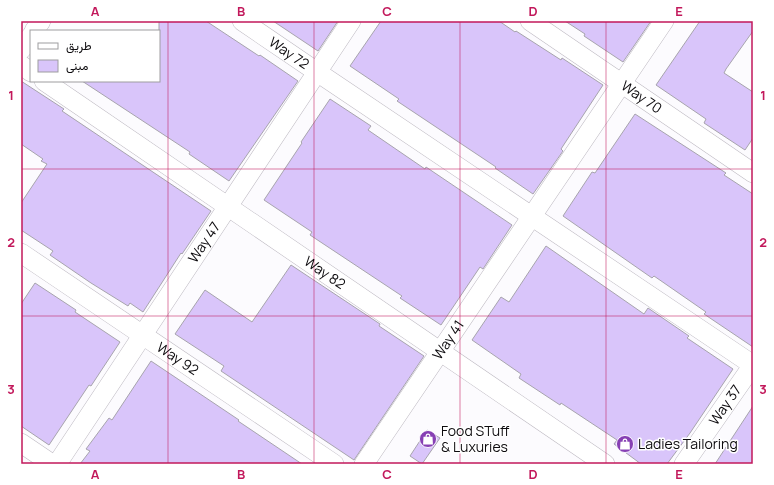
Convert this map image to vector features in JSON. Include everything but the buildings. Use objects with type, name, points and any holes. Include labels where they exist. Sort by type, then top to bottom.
[{"type":"street","points":[[35,30],[41,21]]},
{"type":"street","name":"Way 72","points":[[242,21],[317,72]]},
{"type":"street","name":"Way 47","points":[[57,464],[351,21]]},
{"type":"street","name":"Way 70","points":[[530,21],[753,173]]},
{"type":"street","name":"Way 41","points":[[364,464],[664,21]]},
{"type":"street","points":[[21,50],[30,37]]},
{"type":"street","points":[[21,65],[30,71]]},
{"type":"street","points":[[317,72],[753,365]]},
{"type":"street","name":"Way 82","points":[[45,82],[440,352],[581,457],[605,464]]},
{"type":"street","name":"Way 92","points":[[21,253],[334,464]]},
{"type":"street","name":"Way 37","points":[[684,464],[753,365]]},
{"type":"street","points":[[21,443],[52,464]]},
{"type":"place","name":"Food STuff & Luxuries","points":[[428,439]]},
{"type":"place","name":"Ladies Tailoring","points":[[625,444]]}]
